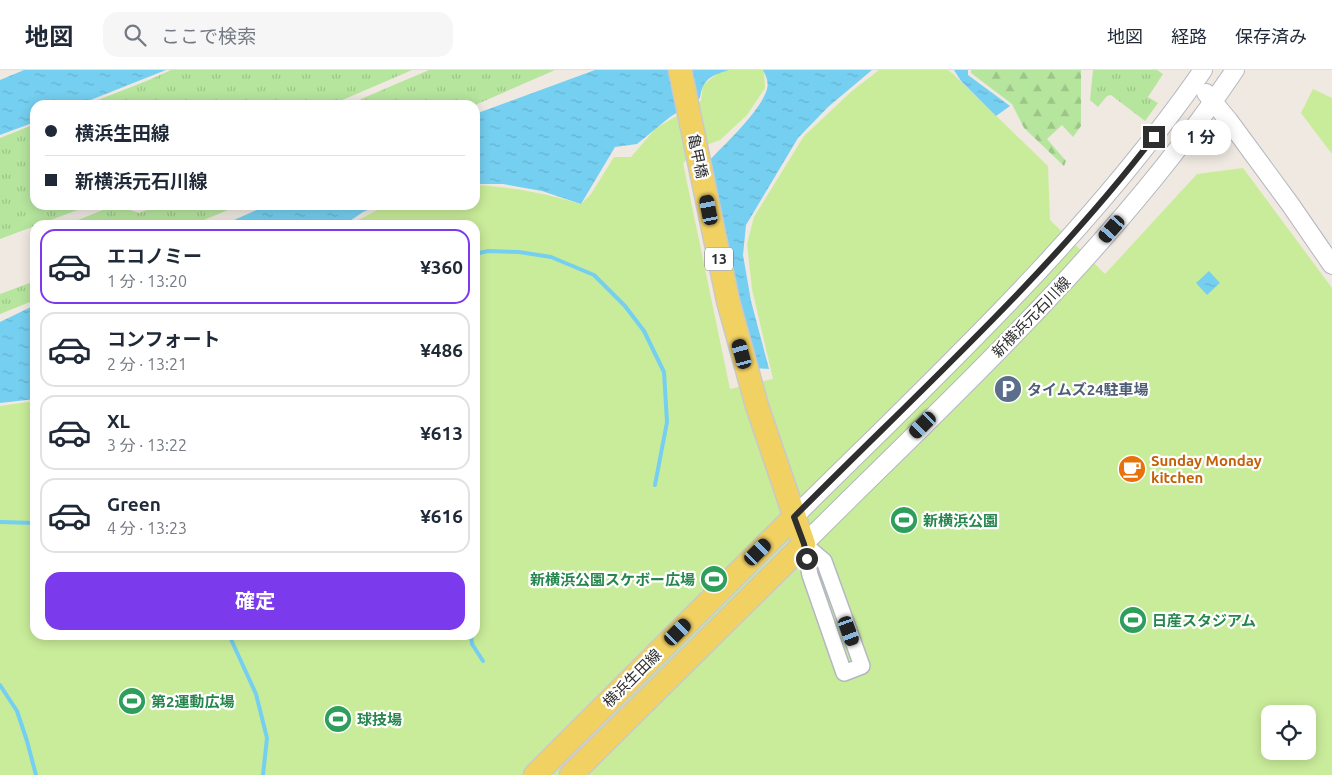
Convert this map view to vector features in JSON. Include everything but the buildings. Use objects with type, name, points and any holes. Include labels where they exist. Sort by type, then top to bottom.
[{"type":"main road","name":"亀甲橋","points":[[680,70],[728,301],[769,446],[794,517]]},
{"type":"main road","name":"13","points":[[794,517],[804,544]]},
{"type":"main road","name":"横浜生田線","points":[[534,775],[794,517]]},
{"type":"main road","name":"横浜生田線","points":[[571,775],[804,544]]},
{"type":"street","name":"新横浜元石川線","points":[[804,544],[1047,302],[1125,214],[1214,102],[1235,70]]},
{"type":"street","name":"新横浜元石川線","points":[[794,517],[1028,284],[1105,198],[1199,76]]},
{"type":"street","points":[[1199,76],[1214,102],[1290,204],[1332,265]]},
{"type":"street","points":[[804,544],[824,561],[862,666],[844,673],[810,575],[804,544]]},
{"type":"green space","points":[[171,70],[412,70],[343,100],[98,100]]},
{"type":"green space","points":[[429,70],[555,70],[480,103],[480,100],[359,100]]},
{"type":"green space","name":"新横浜公園","points":[[726,70],[764,70],[765,88],[747,115],[720,140],[704,146],[683,163],[730,389],[773,379],[752,289],[747,244],[754,217],[804,136],[852,91],[879,70],[948,70],[953,74],[1048,166],[1050,220],[1105,274],[1197,174],[1243,168],[1332,288],[1332,775],[0,775],[0,406],[30,402],[30,640],[480,640],[480,220],[358,220],[378,210],[480,210],[480,185],[529,191],[581,204],[591,194],[614,157],[631,157],[655,129],[701,101],[703,85],[718,73]]},
{"type":"green space","points":[[971,70],[1081,70],[1081,126],[1073,137],[1062,125],[1047,139],[1066,161],[1064,166],[1024,128],[1012,104],[971,73]]},
{"type":"green space","points":[[1093,70],[1157,70],[1163,74],[1148,97],[1158,103],[1145,121],[1111,95],[1107,96],[1098,107],[1090,100]]},
{"type":"green space","points":[[1313,89],[1332,98],[1332,154],[1301,113]]},
{"type":"green space","points":[[30,126],[30,210],[78,210],[51,220],[30,220],[30,228],[0,239],[0,138]]},
{"type":"green space","points":[[103,210],[130,210],[139,213],[146,210],[228,210],[204,220],[78,220]]},
{"type":"green space","points":[[30,283],[30,302],[0,314],[0,294]]},
{"type":"water","points":[[24,70],[166,70],[91,100],[30,100],[30,124],[0,135],[0,80]]},
{"type":"water","points":[[595,70],[729,70],[709,79],[703,86],[700,98],[670,117],[637,144],[615,147],[581,204],[542,191],[503,184],[480,184],[480,112]]},
{"type":"water","points":[[763,70],[872,70],[828,107],[798,138],[746,225],[743,255],[751,301],[769,369],[755,368],[737,305],[708,162],[758,107],[768,84]]},
{"type":"water","points":[[954,70],[968,70],[968,75],[1010,106],[996,116],[961,81]]},
{"type":"water","points":[[257,210],[368,210],[351,220],[234,220]]},
{"type":"water","points":[[1209,271],[1220,283],[1207,295],[1196,283]]},
{"type":"water","points":[[30,307],[30,400],[0,403],[0,322]]},
{"type":"waterway","points":[[480,253],[488,251],[519,252],[551,257],[594,275],[625,306],[644,331],[664,372],[667,422],[655,485]]},
{"type":"waterway","points":[[0,522],[30,523]]},
{"type":"waterway","points":[[231,640],[256,694],[267,738],[263,775]]},
{"type":"waterway","points":[[472,640],[472,644],[483,661]]},
{"type":"waterway","points":[[0,685],[17,711],[36,775]]},
{"type":"place","name":"タイムズ24駐車場","points":[[1008,389]]},
{"type":"place","name":"Sunday Monday kitchen","points":[[1132,469]]},
{"type":"place","name":"新横浜公園","points":[[904,520]]},
{"type":"place","name":"新横浜公園スケボー広場","points":[[714,579]]},
{"type":"place","name":"日産スタジアム","points":[[1133,620]]},
{"type":"place","name":"第2運動広場","points":[[132,701]]},
{"type":"place","name":"球技場","points":[[338,719]]},
{"type":"route","points":[[807,559],[804,544],[794,517],[1028,284],[1105,198],[1154,137]]}]
